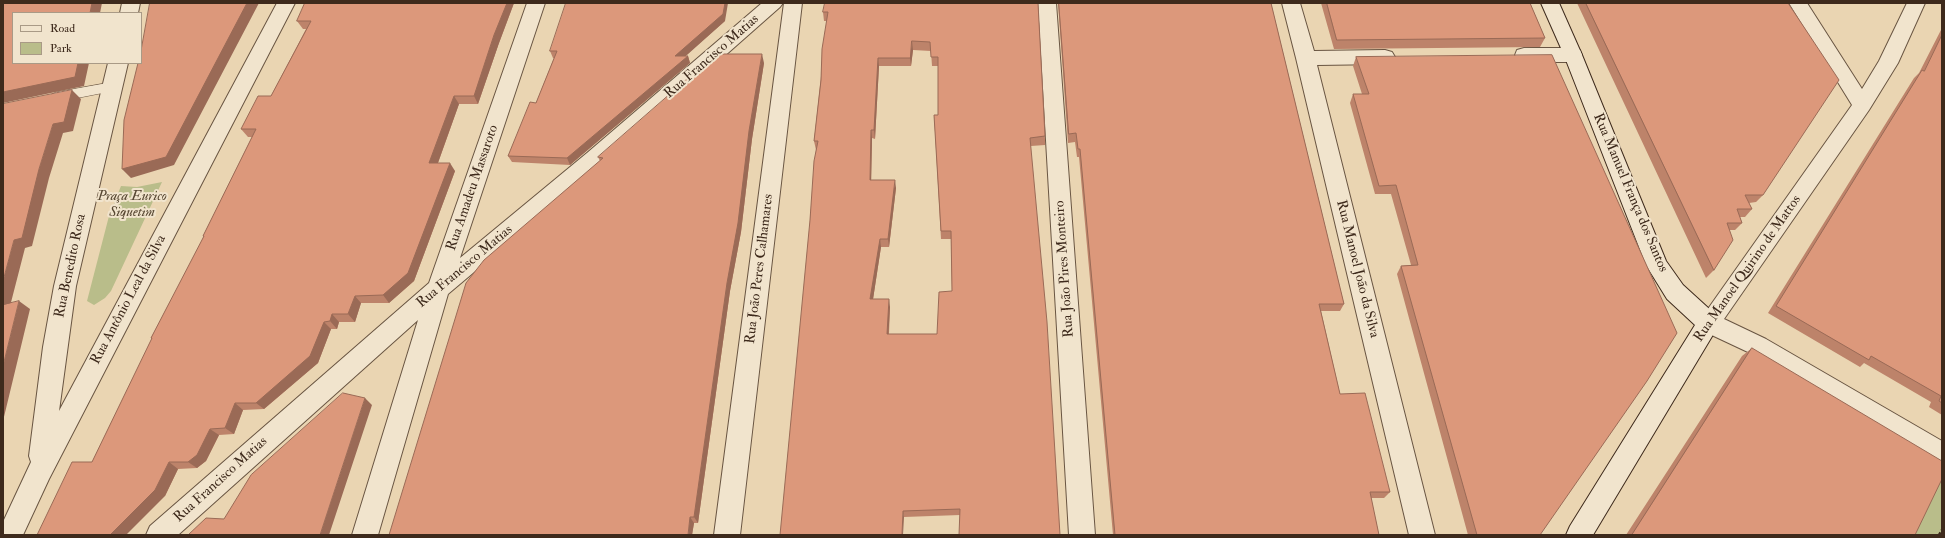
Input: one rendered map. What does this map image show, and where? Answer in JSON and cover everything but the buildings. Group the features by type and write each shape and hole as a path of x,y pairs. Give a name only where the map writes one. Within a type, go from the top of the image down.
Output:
{"street":[{"name":"Rua Antônio Leal da Silva","path":"10,535 40,471 286,3"},
{"name":"Rua Amadeu Massaroto","path":"365,535 439,288 536,3"},
{"name":"Rua Francisco Matias","path":"159,535 439,288 600,154 774,3"},
{"name":"Rua João Peres Calhamares","path":"727,535 793,3"},
{"name":"Rua João Pires Monteiro","path":"1047,3 1082,535"},
{"name":"Rua Manoel João da Silva","path":"1291,3 1306,58 1422,535"},
{"name":"Rua Manuel França dos Santos","path":"1550,3 1573,54 1657,265 1675,292 1710,323 1758,346 1942,454"},
{"path":"1798,3 1862,105"},
{"name":"Rua Manoel Quirino de Mattos","path":"1579,535 1710,323 1862,105 1888,63 1916,3"},
{"path":"1503,56 1573,54"},
{"path":"1306,58 1401,57"},
{"name":"Rua Benedito Rosa","path":"40,471 55,347 65,286 118,64"}],"lane":[{"path":"42,100 113,86"}],"path":[{"path":"1939,535 1942,530"}],"green space":[{"name":"Praça Eurico Siquetim","path":"162,182 111,291 105,298 94,305 87,301 109,216 121,186 137,187"},
{"path":"1942,453 1942,535 1901,535"}]}
